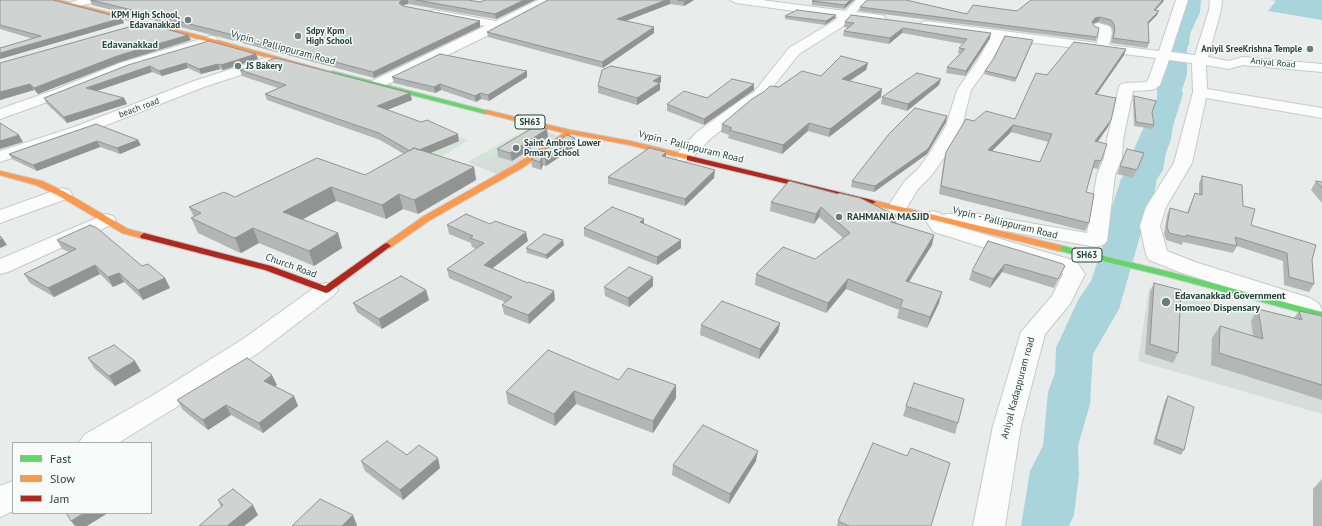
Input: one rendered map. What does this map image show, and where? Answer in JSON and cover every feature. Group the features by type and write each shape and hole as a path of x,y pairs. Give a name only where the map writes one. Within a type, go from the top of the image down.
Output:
{"main road":[{"name":"Vypin - Pallippuram Road","path":"54,0 144,22 375,85 570,132 630,143 684,156 828,193 897,208 1167,274 1322,315"},
{"name":"Church Road","path":"0,172 39,183 62,194 125,231 268,268 326,290 427,218 519,166 570,132"}],"street":[{"path":"75,4 93,0"},
{"path":"375,85 548,0"},
{"path":"736,0 784,3 846,14 892,20"},
{"path":"684,156 703,136 746,102 759,95 794,51 838,24 846,14 862,0"},
{"path":"940,219 978,220 1096,241 1106,175 1113,158 1115,140 1126,87 1150,86 1156,82 1182,0"},
{"path":"1216,0 1216,10 1200,60 1200,92 1183,163 1156,207 1150,226 1157,255 1302,303 1322,315"},
{"path":"424,11 499,24"},
{"path":"121,29 144,22"},
{"name":"Aniyal Road","path":"915,23 1200,60 1228,65 1243,60 1322,68"},
{"path":"1098,27 1105,29 1106,33 1103,40 1103,47"},
{"path":"897,208 911,186 925,172 937,155 954,126 964,90 985,61 1000,34"},
{"path":"0,114 62,92 125,66 211,40"},
{"name":"beach road","path":"0,157 80,130 199,84 278,58"},
{"path":"1200,92 1322,113"},
{"path":"0,217 62,194"},
{"name":"Aniyal Kadappuram road","path":"940,219 940,228 1068,266 1074,274 1062,299 1033,332 1007,426 989,526"},
{"path":"0,267 106,220"},
{"path":"96,442 165,401 252,345 326,290"},
{"path":"0,503 12,495"}],"shaded area":[{"name":"Saint Ambros Lower Prmary School","path":"533,126 557,136 498,175 467,162"},
{"path":"1149,287 1322,326 1322,414 1138,361"}],"green space":[{"path":"423,126 469,140 436,160 389,143"},
{"path":"526,130 535,132 479,163 471,160"}],"water":[{"path":"1178,0 1201,0 1200,12 1190,34 1189,44 1185,51 1180,71 1178,83 1183,94 1173,126 1163,170 1157,179 1152,204 1145,219 1119,309 1093,354 1090,404 1078,446 1079,475 1074,515 1069,526 1021,526 1030,471 1043,446 1048,392 1055,373 1056,348 1078,300 1091,281 1102,249 1110,213 1121,179 1132,165 1134,149 1157,98 1157,82"},
{"path":"1271,0 1322,0 1322,20 1268,11 1276,1"}],"building":[{"path":"0,0 53,0 122,18 0,53 0,48 41,36 0,25"},
{"path":"91,0 402,0 399,3 403,6 480,21 373,72 214,30"},
{"path":"416,0 468,0 480,2 485,0 524,0 495,14"},
{"path":"548,0 666,0 617,19 654,27 602,62 487,32"},
{"path":"850,0 845,5 812,1"},
{"path":"867,0 906,0 967,14 973,5 1017,11 1031,0 1163,0 1154,10 1159,11 1148,22 1149,43 1113,38 1115,29 1114,24 1111,20 1100,17 1095,18 1092,22 1094,26 1099,28 1097,37 860,7"},
{"path":"797,10 836,15 826,21 785,16"},
{"path":"851,15 991,33 966,71 947,67 965,49 959,48 967,39 903,28 890,38 844,31 854,23 845,22"},
{"path":"143,23 188,35 117,56 34,88 30,84 0,92 0,63"},
{"path":"1005,36 1033,40 1016,78 985,71 994,58"},
{"path":"209,41 256,54 221,65 218,64 199,69 186,63 159,71 150,66 86,88 124,98 64,117 44,98 128,65"},
{"path":"1074,42 1126,49 1095,94 1116,98 1111,120 1095,141 1107,144 1101,161 1095,160 1086,192 1094,194 1089,223 941,186 946,152 966,119 974,121 986,111 1015,119 1036,73 1047,75","holes":["1013,125 1052,134 1040,162 988,150"]},
{"path":"440,54 527,71 488,95 480,93 475,96 440,84 434,87 392,77"},
{"path":"841,56 868,63 842,79 882,89 830,129 809,123 783,145 729,130 732,128 722,124 770,86 779,87 802,71 821,76"},
{"path":"276,58 410,93 377,106 421,122 427,120 458,134 419,150 414,148 410,151 379,133 265,94 286,85 240,70"},
{"path":"611,66 661,76 653,81 660,83 637,98 598,86 602,70"},
{"path":"917,73 941,79 908,104 882,97"},
{"path":"732,79 754,84 704,119 667,104 684,91 707,98"},
{"path":"1134,96 1156,101 1152,112 1154,125 1136,122"},
{"path":"915,108 947,116 928,149 875,186 852,181 889,134"},
{"path":"0,123 19,135 0,141"},
{"path":"96,124 138,140 117,148 97,141 33,165 9,154"},
{"path":"536,126 547,129 510,153 497,149"},
{"path":"567,135 575,138 545,158 542,157 540,162 531,159"},
{"path":"414,148 474,167 414,200 399,194 382,205 331,187 283,212 338,233 309,251 253,228 235,238 191,218 201,213 189,207 224,192 235,197 317,158 365,175"},
{"path":"649,148 666,152 662,156 715,170 685,199 608,177"},
{"path":"1127,149 1144,153 1137,170 1120,166"},
{"path":"1202,176 1242,185 1243,206 1255,209 1251,225 1316,245 1312,260 1314,284 1289,277 1287,253 1235,237 1237,246 1186,235 1186,237 1169,233 1167,227 1170,208 1188,213 1195,193 1202,195"},
{"path":"789,181 838,194 860,198 897,216 888,221 934,235 906,281 942,292 930,317 900,307 903,300 848,279 828,303 756,274 783,247 815,259 850,233 821,207 816,214 771,202"},
{"path":"1316,181 1322,182 1322,188"},
{"path":"612,207 644,219 640,222 681,240 657,257 584,228"},
{"path":"466,214 490,224 495,221 526,232 484,265 528,283 529,282 554,291 528,315 502,305 512,297 447,269 484,243 470,238 473,236 447,225"},
{"path":"90,225 97,228 142,266 148,264 165,278 138,290 119,273 108,277 95,265 48,288 24,274 76,249 57,240"},
{"path":"544,234 563,240 546,255 526,248"},
{"path":"988,241 1063,264 1065,266 1058,279 1005,264 993,279 972,271"},
{"path":"629,267 653,277 628,298 604,287"},
{"path":"401,276 426,290 379,319 353,303"},
{"path":"1154,283 1181,290 1178,353 1150,344"},
{"path":"722,301 780,323 760,349 701,325"},
{"path":"1258,309 1302,320 1299,311 1322,316 1322,385 1219,353 1220,326 1263,339"},
{"path":"114,345 135,361 109,376 88,358"},
{"path":"548,350 619,380 628,368 676,385 653,421 574,391 554,414 506,392"},
{"path":"247,358 272,375 264,381 294,396 259,423 226,405 203,420 177,400"},
{"path":"914,383 964,399 958,423 906,406"},
{"path":"1168,396 1194,407 1184,450 1156,439"},
{"path":"703,425 758,451 730,494 673,465"},
{"path":"387,441 407,455 419,445 438,458 400,490 361,461"},
{"path":"873,443 907,456 911,448 950,463 931,526 849,526 838,521"},
{"path":"233,489 253,505 227,526 199,526 223,505 218,500"},
{"path":"320,499 353,515 342,526 292,526"},
{"path":"67,514 82,514 71,521"}],"waterway":[{"path":"1171,103 1180,74 1181,50 1191,0"}],"traffic: fast":[{"path":"332,73 486,112"},
{"path":"1059,248 1167,274 1322,315"}],"traffic: slow":[{"path":"54,0 332,73"},
{"path":"486,112 570,132 630,143 690,158"},
{"path":"387,246 427,218 519,166 570,132"},
{"path":"0,173 39,183 62,194 125,231 144,236"},
{"path":"872,202 1059,248"}],"traffic: jam":[{"path":"690,158 872,202"},
{"path":"144,236 268,268 326,290 387,246"}],"place":[{"name":"KPM High School, Edavanakkad","path":"188,20"},
{"name":"Sdpy Kpm High School","path":"298,36"},
{"name":"Aniyil SreeKrishna Temple","path":"1310,49"},
{"name":"JS Bakery","path":"238,66"},
{"name":"Saint Ambros Lower Prmary School","path":"516,148"},
{"name":"RAHMANIA MASJID","path":"839,217"},
{"name":"Edavanakkad Government Homoeo Dispensary","path":"1166,302"}],"district":[{"name":"Edavanakkad","path":"130,45"}]}
